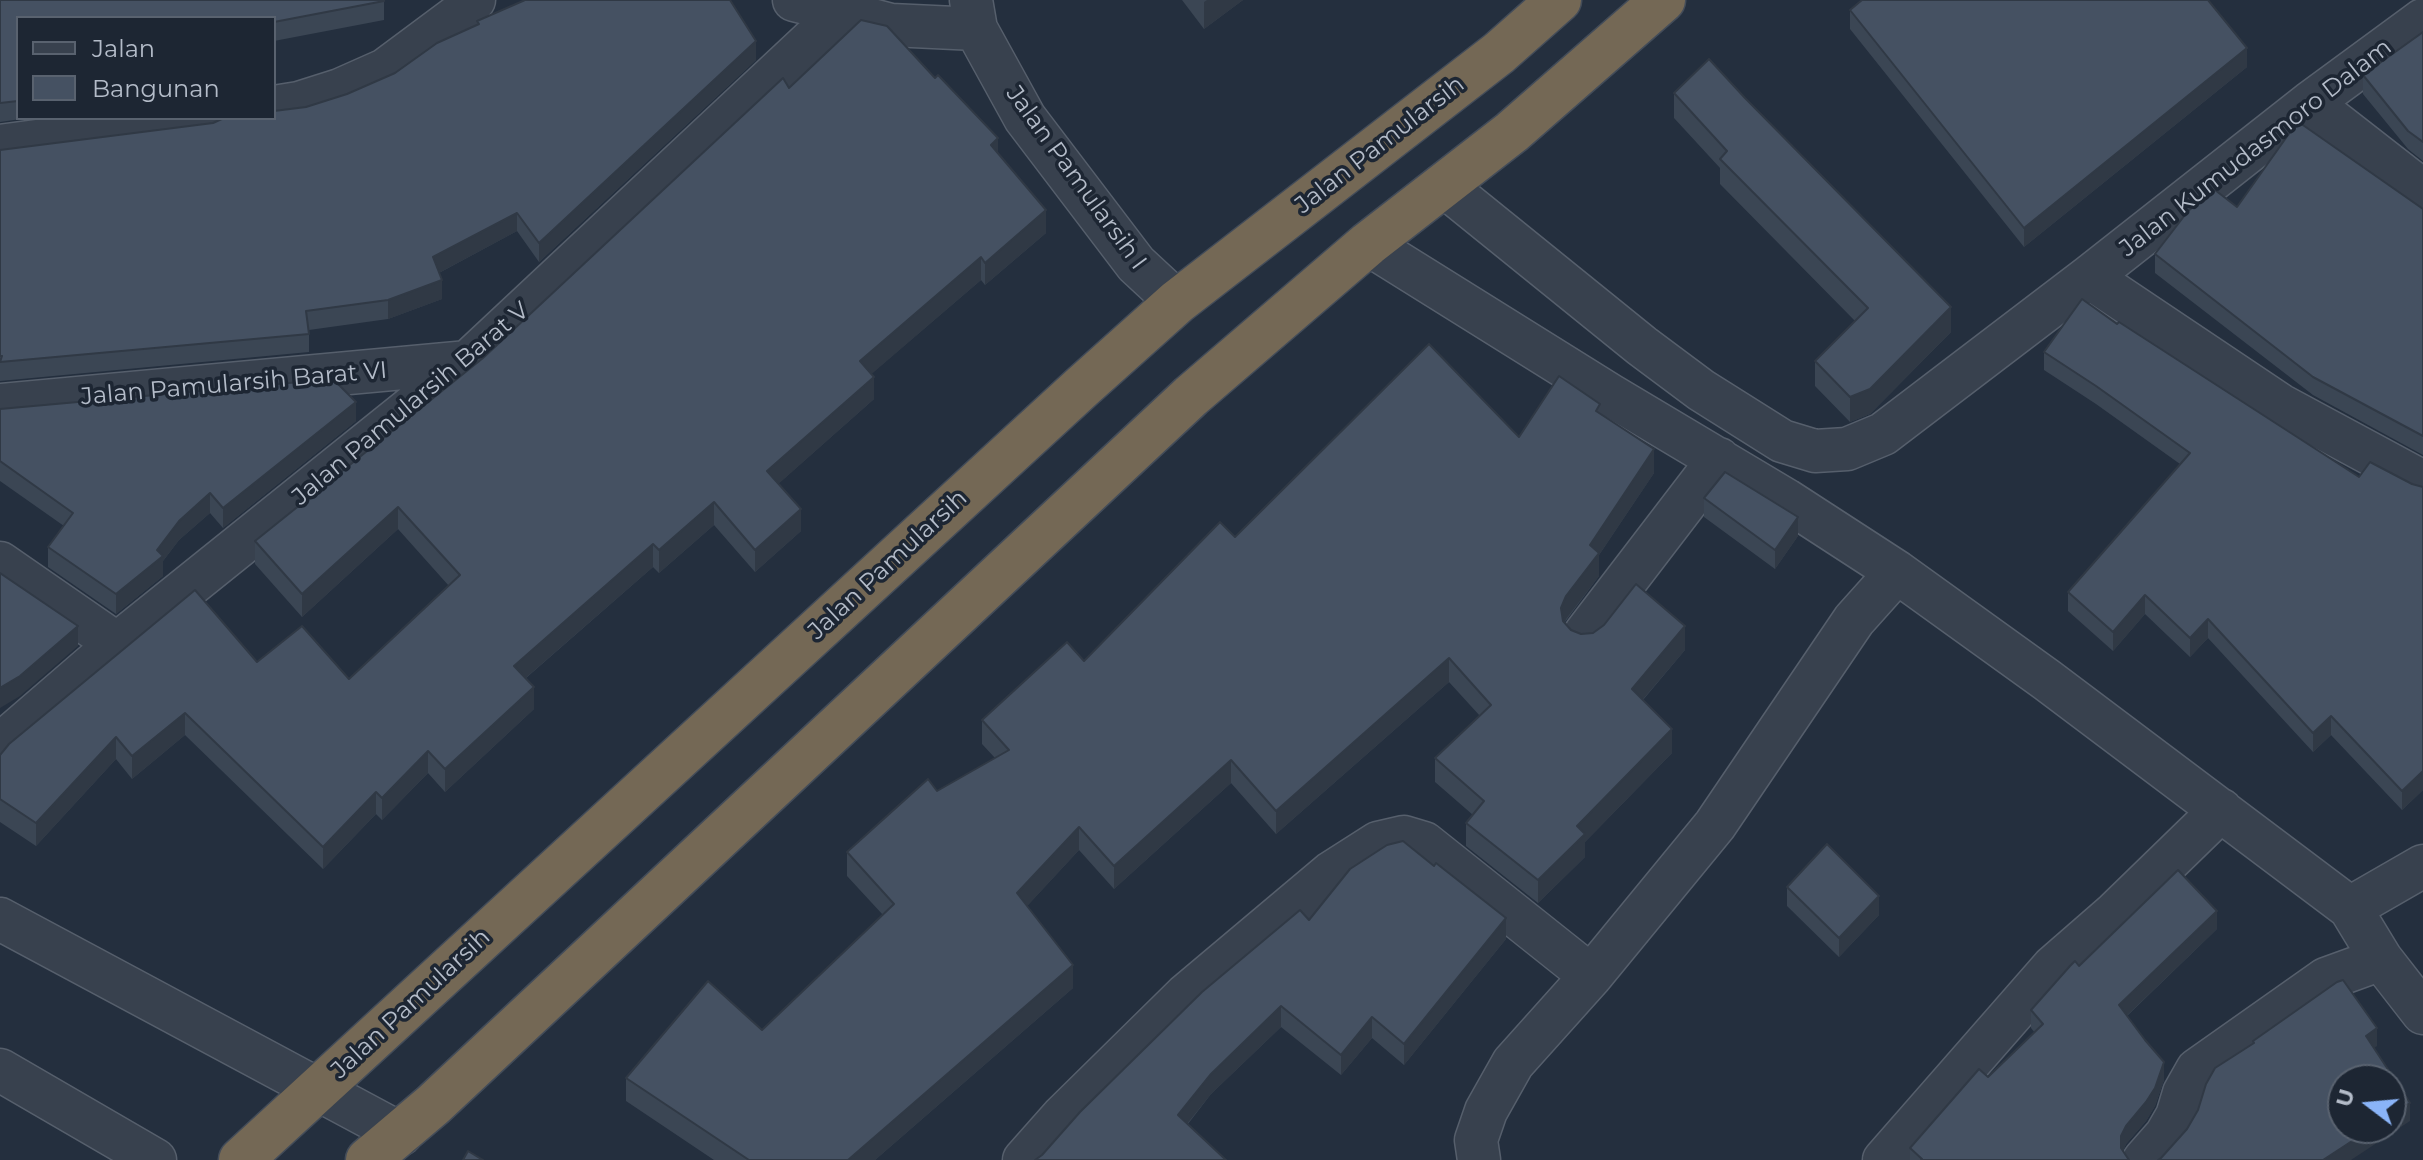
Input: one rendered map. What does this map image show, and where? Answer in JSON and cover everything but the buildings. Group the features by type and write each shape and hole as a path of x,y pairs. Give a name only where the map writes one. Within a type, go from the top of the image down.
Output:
{"highway":[{"name":"Jalan Pamularsih","path":"241,1160 1177,302 1499,53 1559,0"},
{"path":"384,1147 1191,396 1368,244 1512,132 1663,0"}],"street":[{"path":"276,107 340,90 385,70 459,15 474,0"},
{"path":"794,0 891,25 974,15"},
{"name":"Jalan Pamularsih Barat V","path":"0,745 117,644 468,362 841,13"},
{"name":"Jalan Pamularsih I","path":"974,15 1025,118 1136,264 1177,302"},
{"name":"Jalan Kumudasmoro Dalam","path":"1443,185 1701,390 1782,441 1815,451 1847,449 1883,434 2310,103 2423,20"},
{"path":"2310,103 2423,191"},
{"path":"0,146 195,120"},
{"path":"1368,244 1786,500 1897,572 2350,908 2381,959 2423,1013"},
{"path":"2089,277 2280,405 2423,482"},
{"name":"Jalan Pamularsih Barat VI","path":"0,405 468,362"},
{"path":"1585,634 1719,459"},
{"path":"0,563 117,644"},
{"path":"1479,1160 1476,1140 1486,1111 1513,1063 1591,976 1715,825 1854,620 1897,572"},
{"path":"1884,1160 2053,967 2115,913 2221,810"},
{"path":"1024,1160 1063,1116 1186,995 1331,873 1378,843 1404,837 1424,843 1591,976"},
{"path":"2350,908 2423,866"},
{"path":"0,919 319,1088 384,1147"},
{"path":"2144,1160 2166,1135 2197,1070 2326,979 2381,959"},
{"path":"0,1070 155,1160"}]}
